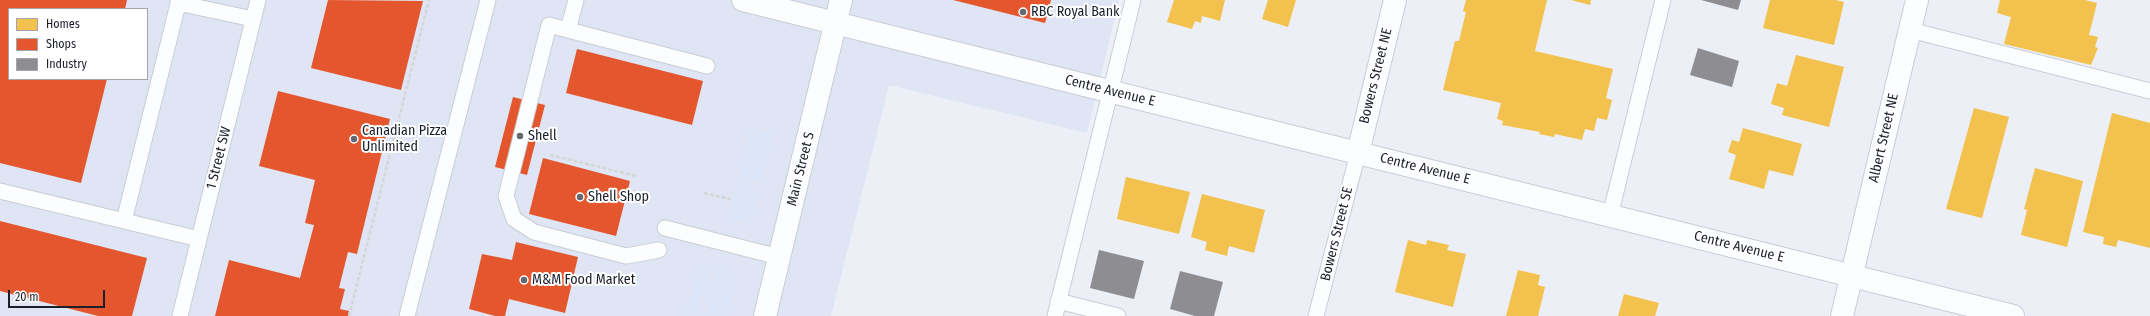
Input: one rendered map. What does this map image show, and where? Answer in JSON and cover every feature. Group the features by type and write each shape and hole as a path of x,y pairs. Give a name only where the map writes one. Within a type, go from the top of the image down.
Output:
{"street":[{"name":"Centre Avenue E","path":"744,0 2013,316"},
{"name":"Main Street S","path":"765,316 841,0"},
{"name":"Bowers Street NE","path":"1358,153 1395,0"},
{"name":"Albert Street NE","path":"1842,316 1917,0"}],"lane":[{"name":"1 Street SW","path":"180,316 258,0"},
{"path":"407,316 488,0"},
{"path":"568,30 576,0"},
{"path":"1055,316 1133,0"},
{"path":"1610,216 1663,0"},
{"path":"124,221 179,1 253,19"},
{"path":"659,250 626,256 534,232 514,219 506,196 549,25 707,66"},
{"path":"1910,30 2150,91"},
{"name":"Bowers Street SE","path":"1316,316 1358,153"},
{"path":"0,191 198,239"},
{"path":"665,228 780,257"},
{"path":"1058,301 1118,316"}],"path":[{"path":"349,316 429,0"},
{"path":"550,155 636,176"},
{"path":"704,193 730,199"}],"shaded area":[{"path":"0,0 1119,0 1087,133 889,85 831,316 0,316"},
{"path":"751,129 772,135 761,182 748,179 744,193 758,197 753,215 727,225"},
{"path":"702,265 709,266 697,316 685,316 695,276 699,277"},
{"path":"718,267 735,285 728,316 705,316"}],"building: Homes":[{"path":"1174,0 1225,0 1220,21 1202,16 1201,23 1195,21 1192,29 1167,22"},
{"path":"1268,0 1296,0 1288,27 1262,19"},
{"path":"1466,0 1547,0 1535,51 1613,69 1606,98 1612,100 1607,120 1597,118 1594,131 1585,129 1582,140 1555,134 1554,137 1539,134 1540,132 1502,125 1503,121 1497,119 1501,103 1443,90 1455,41 1459,41 1466,12 1463,11"},
{"path":"1571,0 1591,0 1590,5"},
{"path":"1770,0 1836,0 1844,2 1834,45 1763,28"},
{"path":"2000,0 2085,0 2097,3 2089,35 2098,37 2095,47 2098,48 2091,65 2004,44 2011,17 1997,13"},
{"path":"1796,55 1844,67 1829,127 1782,115 1784,108 1771,104 1777,83 1787,86"},
{"path":"1974,108 2009,117 1982,218 1946,209"},
{"path":"2112,113 2150,123 2150,248 2118,240 2116,247 2103,244 2104,237 2083,232"},
{"path":"1743,128 1802,144 1793,176 1769,170 1764,189 1729,179 1736,155 1728,152 1732,140 1739,142"},
{"path":"2035,168 2083,181 2067,247 2021,235 2027,210 2024,209"},
{"path":"1126,177 1190,192 1179,234 1117,219"},
{"path":"1202,194 1265,210 1254,253 1229,246 1227,256 1205,250 1207,242 1191,237"},
{"path":"1408,240 1426,245 1427,240 1449,245 1447,250 1466,254 1453,307 1395,292"},
{"path":"1518,270 1540,275 1538,285 1545,287 1538,316 1506,316"},
{"path":"1624,294 1659,303 1655,316 1618,316"}],"building: Shops":[{"path":"0,0 127,0 125,8 8,8 8,80 107,80 81,183 0,163"},
{"path":"328,0 423,1 401,90 311,68"},
{"name":"RBC Royal Bank","path":"953,0 1051,0 1045,23"},
{"path":"577,49 703,81 692,125 566,93"},
{"path":"278,91 390,119 357,254 348,252 339,288 345,289 340,309 349,311 348,316 215,316 229,260 300,278 314,225 305,223 315,180 259,166"},
{"name":"Shell","path":"513,97 545,105 527,175 495,167"},
{"name":"Shell Shop","path":"543,158 630,181 616,236 529,214"},
{"path":"0,221 147,258 132,316 98,316 0,291"},
{"name":"M&M Food Market","path":"516,242 578,257 565,313 509,299 505,316 495,316 469,309 482,254 512,260"}],"building: Industry":[{"path":"1701,0 1741,0 1738,10"},
{"path":"1698,48 1739,61 1732,87 1690,75"},
{"path":"1099,250 1144,261 1134,299 1090,288"},
{"path":"1180,271 1223,282 1214,316 1195,316 1170,309"}],"place":[{"name":"RBC Royal Bank","path":"1023,12"},
{"name":"Shell","path":"520,136"},
{"name":"Canadian Pizza Unlimited","path":"354,139"},
{"name":"Shell Shop","path":"580,197"},
{"name":"M&M Food Market","path":"524,280"}]}
